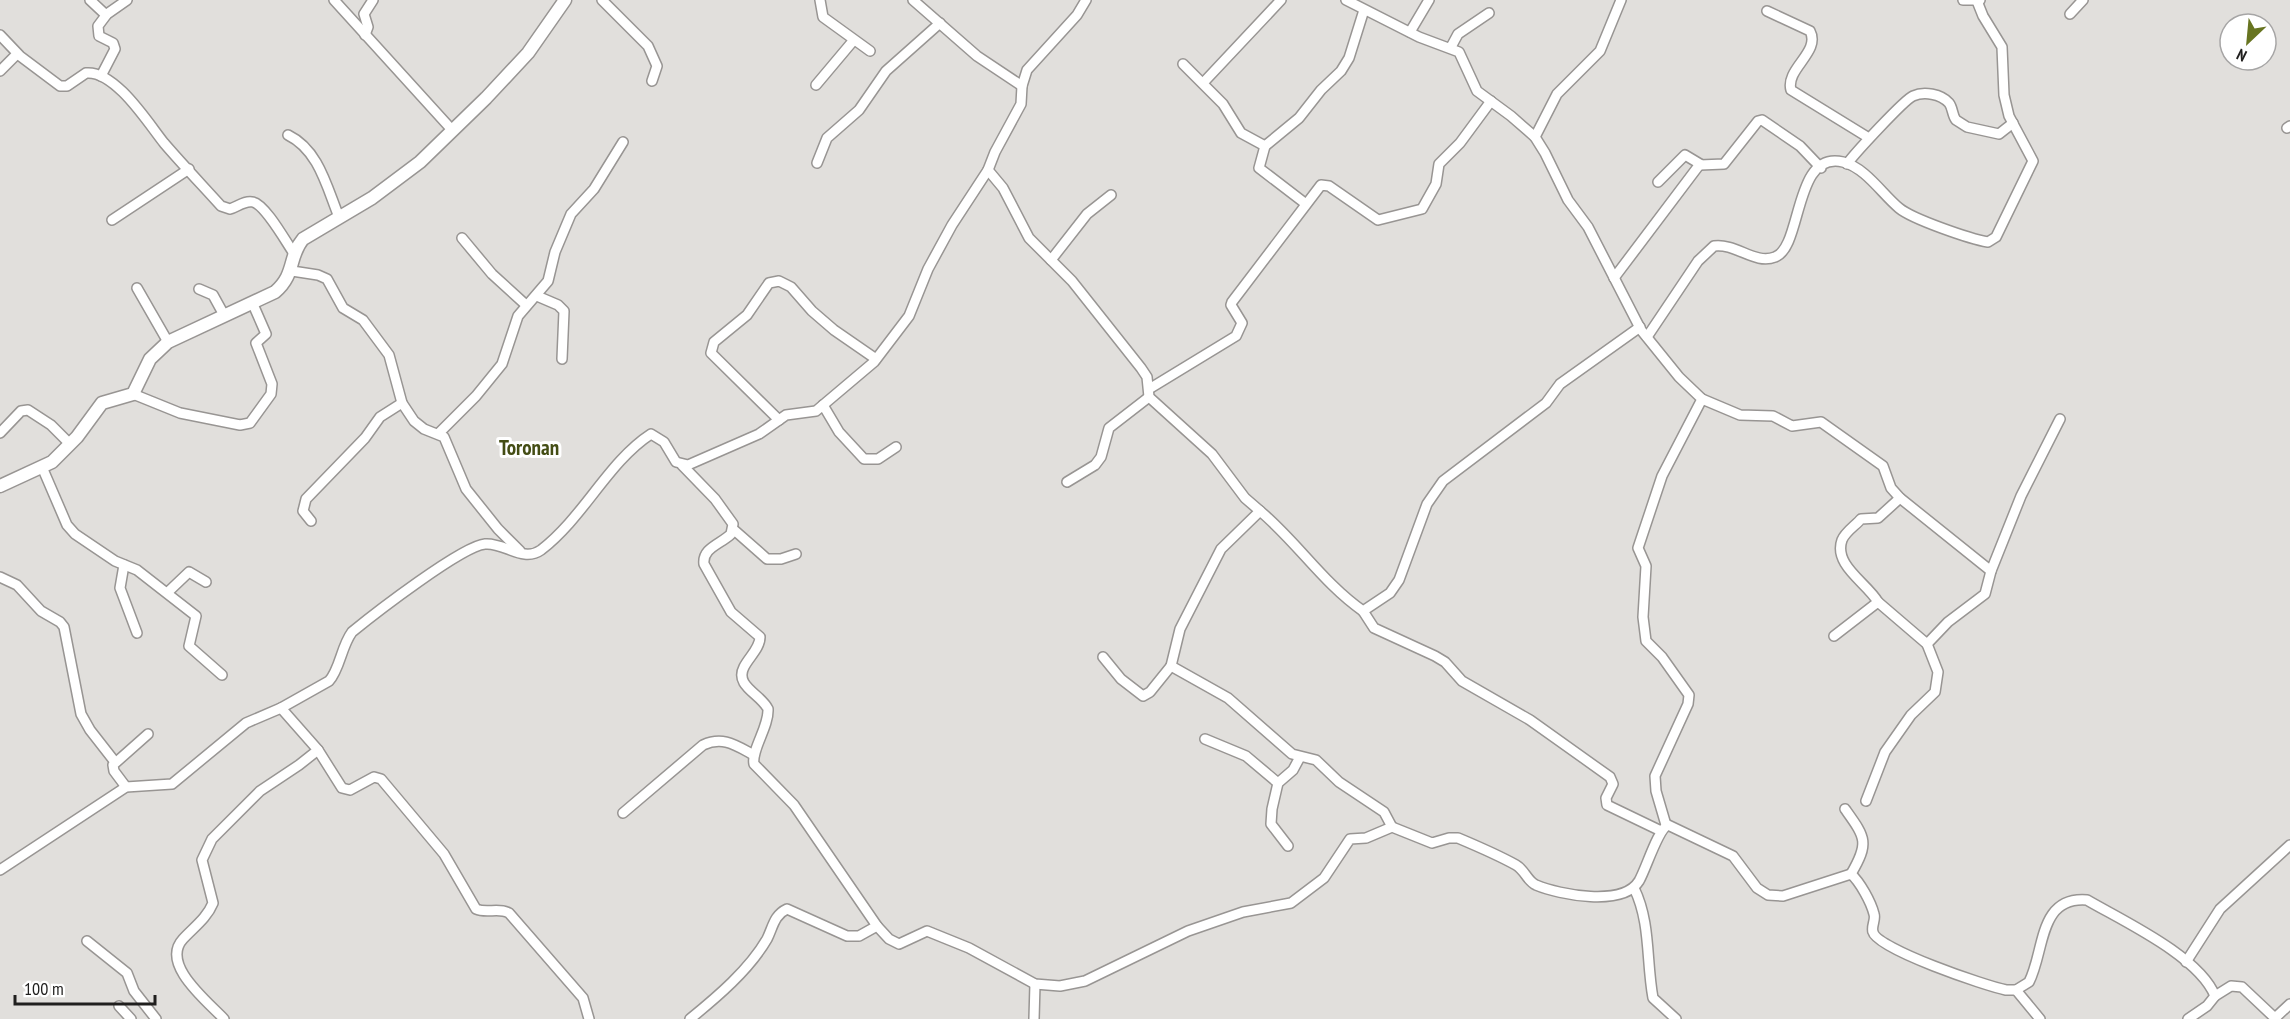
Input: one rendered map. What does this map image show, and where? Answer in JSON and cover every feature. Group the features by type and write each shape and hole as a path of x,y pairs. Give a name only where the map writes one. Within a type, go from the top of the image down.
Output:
{"street":[{"path":"90,0 106,15"},
{"path":"101,76 115,50 112,43 97,33 106,15 127,0"},
{"path":"334,0 453,131"},
{"path":"365,35 368,27 364,14 373,0"},
{"path":"133,394 150,359 168,342 275,292 284,285 292,271 295,255 303,239 396,182 453,131 528,53 565,0"},
{"path":"602,0 648,46 657,66 652,81"},
{"path":"820,0 823,17 853,41 870,51"},
{"path":"913,0 977,56 1022,86"},
{"path":"682,465 688,465 759,434 786,415 816,411 876,359 909,316 928,269 952,225 988,170 1021,104 1022,86 1033,62 1077,15 1086,0"},
{"path":"1203,82 1281,0"},
{"path":"1346,0 1410,32 1459,52 1466,63 1472,84 1477,92 1535,137 1568,200 1588,227 1640,327 1679,377 1702,399 1740,415 1773,416 1792,426 1821,422 1883,466 1891,488 1900,498 1991,571"},
{"path":"1410,32 1429,0"},
{"path":"1535,137 1557,94 1600,51 1621,0"},
{"path":"1647,337 1698,261 1714,246 1730,245 1758,257 1775,257 1781,254 1792,237 1802,192 1821,168 1836,161 1847,164 1874,183 1900,210 1921,220 1988,242 1996,237 2033,161 2013,123 2004,95 2002,47 1983,16 1978,0 1963,0"},
{"path":"2070,14 2083,0"},
{"path":"1306,204 1259,168 1265,146 1299,118 1321,90 1341,71 1349,58 1364,10"},
{"path":"1767,11 1810,31 1813,35 1812,43 1792,78 1791,90 1869,138"},
{"path":"1450,47 1466,28 1489,13"},
{"path":"817,163 827,138 859,110 886,71 940,23"},
{"path":"0,35 17,54 60,86 66,86 86,73 101,76 134,104 164,142 221,206 234,209 249,201 260,207 295,255"},
{"path":"816,85 853,41"},
{"path":"0,72 17,54"},
{"path":"1183,64 1203,82 1231,114 1241,133 1265,146"},
{"path":"1847,164 1869,138 1912,96 1924,93 1946,101 1956,120 1967,127 1999,134 2013,123"},
{"path":"1067,482 1095,465 1105,448 1109,428 1149,393 1236,336 1242,323 1231,305 1232,302 1321,185 1326,185 1378,220 1422,209 1436,184 1439,164 1460,143 1491,101"},
{"path":"1658,182 1684,155 1700,165 1724,164 1758,121 1762,120 1800,146 1821,168"},
{"path":"288,135 305,146 314,156 339,217"},
{"path":"439,433 476,396 502,364 518,316 548,281 555,252 571,214 601,179 623,142"},
{"path":"1614,278 1700,165"},
{"path":"112,220 189,169"},
{"path":"988,170 1003,188 1029,238 1072,280 1141,368 1149,393 1212,454 1245,498 1260,510 1327,583 1363,611 1374,628 1444,662 1461,681 1530,720 1610,777 1613,784 1606,798 1607,805 1733,856 1757,888 1768,895 1783,896 1851,874 1863,853 1864,836 1845,809"},
{"path":"1051,260 1087,214 1110,195"},
{"path":"462,238 492,274 526,305"},
{"path":"292,271 318,275 327,279 343,308 363,320 372,330 389,355 402,403 414,421 424,429 439,433 444,437 466,489 498,529 522,554"},
{"path":"779,420 711,352 718,337 747,315 769,283 779,281 791,286 812,311 834,330 876,359"},
{"path":"137,288 168,342"},
{"path":"199,289 213,295 224,315"},
{"path":"537,296 558,305 564,311 562,359"},
{"path":"0,486 52,462 70,444 102,403 133,394 180,413 240,425 250,423 272,394 272,384 256,343 266,334 252,302"},
{"path":"1363,611 1390,594 1399,580 1427,504 1443,481 1546,403 1560,384 1640,327"},
{"path":"1171,666 1228,698 1292,754 1312,758 1339,782 1384,812 1392,827 1432,843 1449,837 1458,838 1516,866 1534,884 1580,897 1620,895 1634,888 1664,828 1655,776 1688,704 1689,695 1662,657 1646,641 1643,617 1646,566 1638,548 1662,476 1702,399"},
{"path":"310,521 303,511 306,499 365,438 380,417 402,403"},
{"path":"823,405 839,432 864,459 878,459 896,447"},
{"path":"0,433 21,411 28,410 51,425 70,444"},
{"path":"1927,644 1948,622 1985,594 1991,571 2021,496 2060,419"},
{"path":"1,865 126,787 172,784 246,723 281,708 329,681 333,676 344,642 352,632 462,551 485,544 533,555 549,543 597,492 621,458 651,434 660,438 669,454 732,518 731,534 706,552 703,557 704,564 731,612 760,636 760,642 744,666 740,677 768,710 767,723 754,755 754,764 794,804 877,926 889,939 899,944 927,931 969,948 1035,984 1060,986 1085,981 1188,932 1243,912 1291,903 1324,878 1350,839 1366,838 1392,827"},
{"path":"42,467 67,525 75,534 124,565 137,570 196,616 189,646 222,675"},
{"path":"1866,801 1885,752 1911,715 1935,692 1938,672 1927,644 1878,602 1846,567 1841,546 1843,538 1861,519 1878,518 1900,498"},
{"path":"1103,657 1121,679 1143,696 1150,692 1171,666 1180,629 1221,549 1260,510"},
{"path":"733,529 767,559 781,559 796,554"},
{"path":"124,565 120,588 137,633"},
{"path":"168,592 189,572 206,582"},
{"path":"0,578 17,585 41,611 60,622 64,627 81,714 114,762 114,771 126,787"},
{"path":"1834,636 1878,602"},
{"path":"281,708 318,750 342,788 346,790 374,777 381,779 444,855 476,909 482,911 498,909 509,913 583,998 589,1019"},
{"path":"114,762 148,734"},
{"path":"1205,739 1246,756 1278,783"},
{"path":"623,813 703,745 721,740 754,755"},
{"path":"224,1019 179,969 176,957 180,942 210,912 213,903 202,866 206,848 260,791 318,750"},
{"path":"1288,846 1271,824 1273,797 1278,783 1293,770 1300,757"},
{"path":"2187,962 2220,909 2290,845"},
{"path":"1851,874 1856,878 1874,913 1872,930 1878,939 1909,957 1942,967 1981,984 2016,990 2040,1019"},
{"path":"1634,888 1642,904 1647,927 1653,998 1676,1019"},
{"path":"2016,990 2029,982 2033,974 2045,929 2051,916 2057,908 2076,899 2087,900 2146,933 2187,962 2214,996"},
{"path":"690,1019 719,995 744,968 767,939 776,917 787,909 847,936 859,936 877,926"},
{"path":"87,941 128,973 134,991 156,1019"},
{"path":"1034,1019 1035,984"},
{"path":"2188,1019 2207,1006 2214,996 2231,986 2242,987 2276,1018 2290,1004"},
{"path":"119,1006 131,1019"}],"district":[{"name":"Toronan","path":"529,447"}]}
